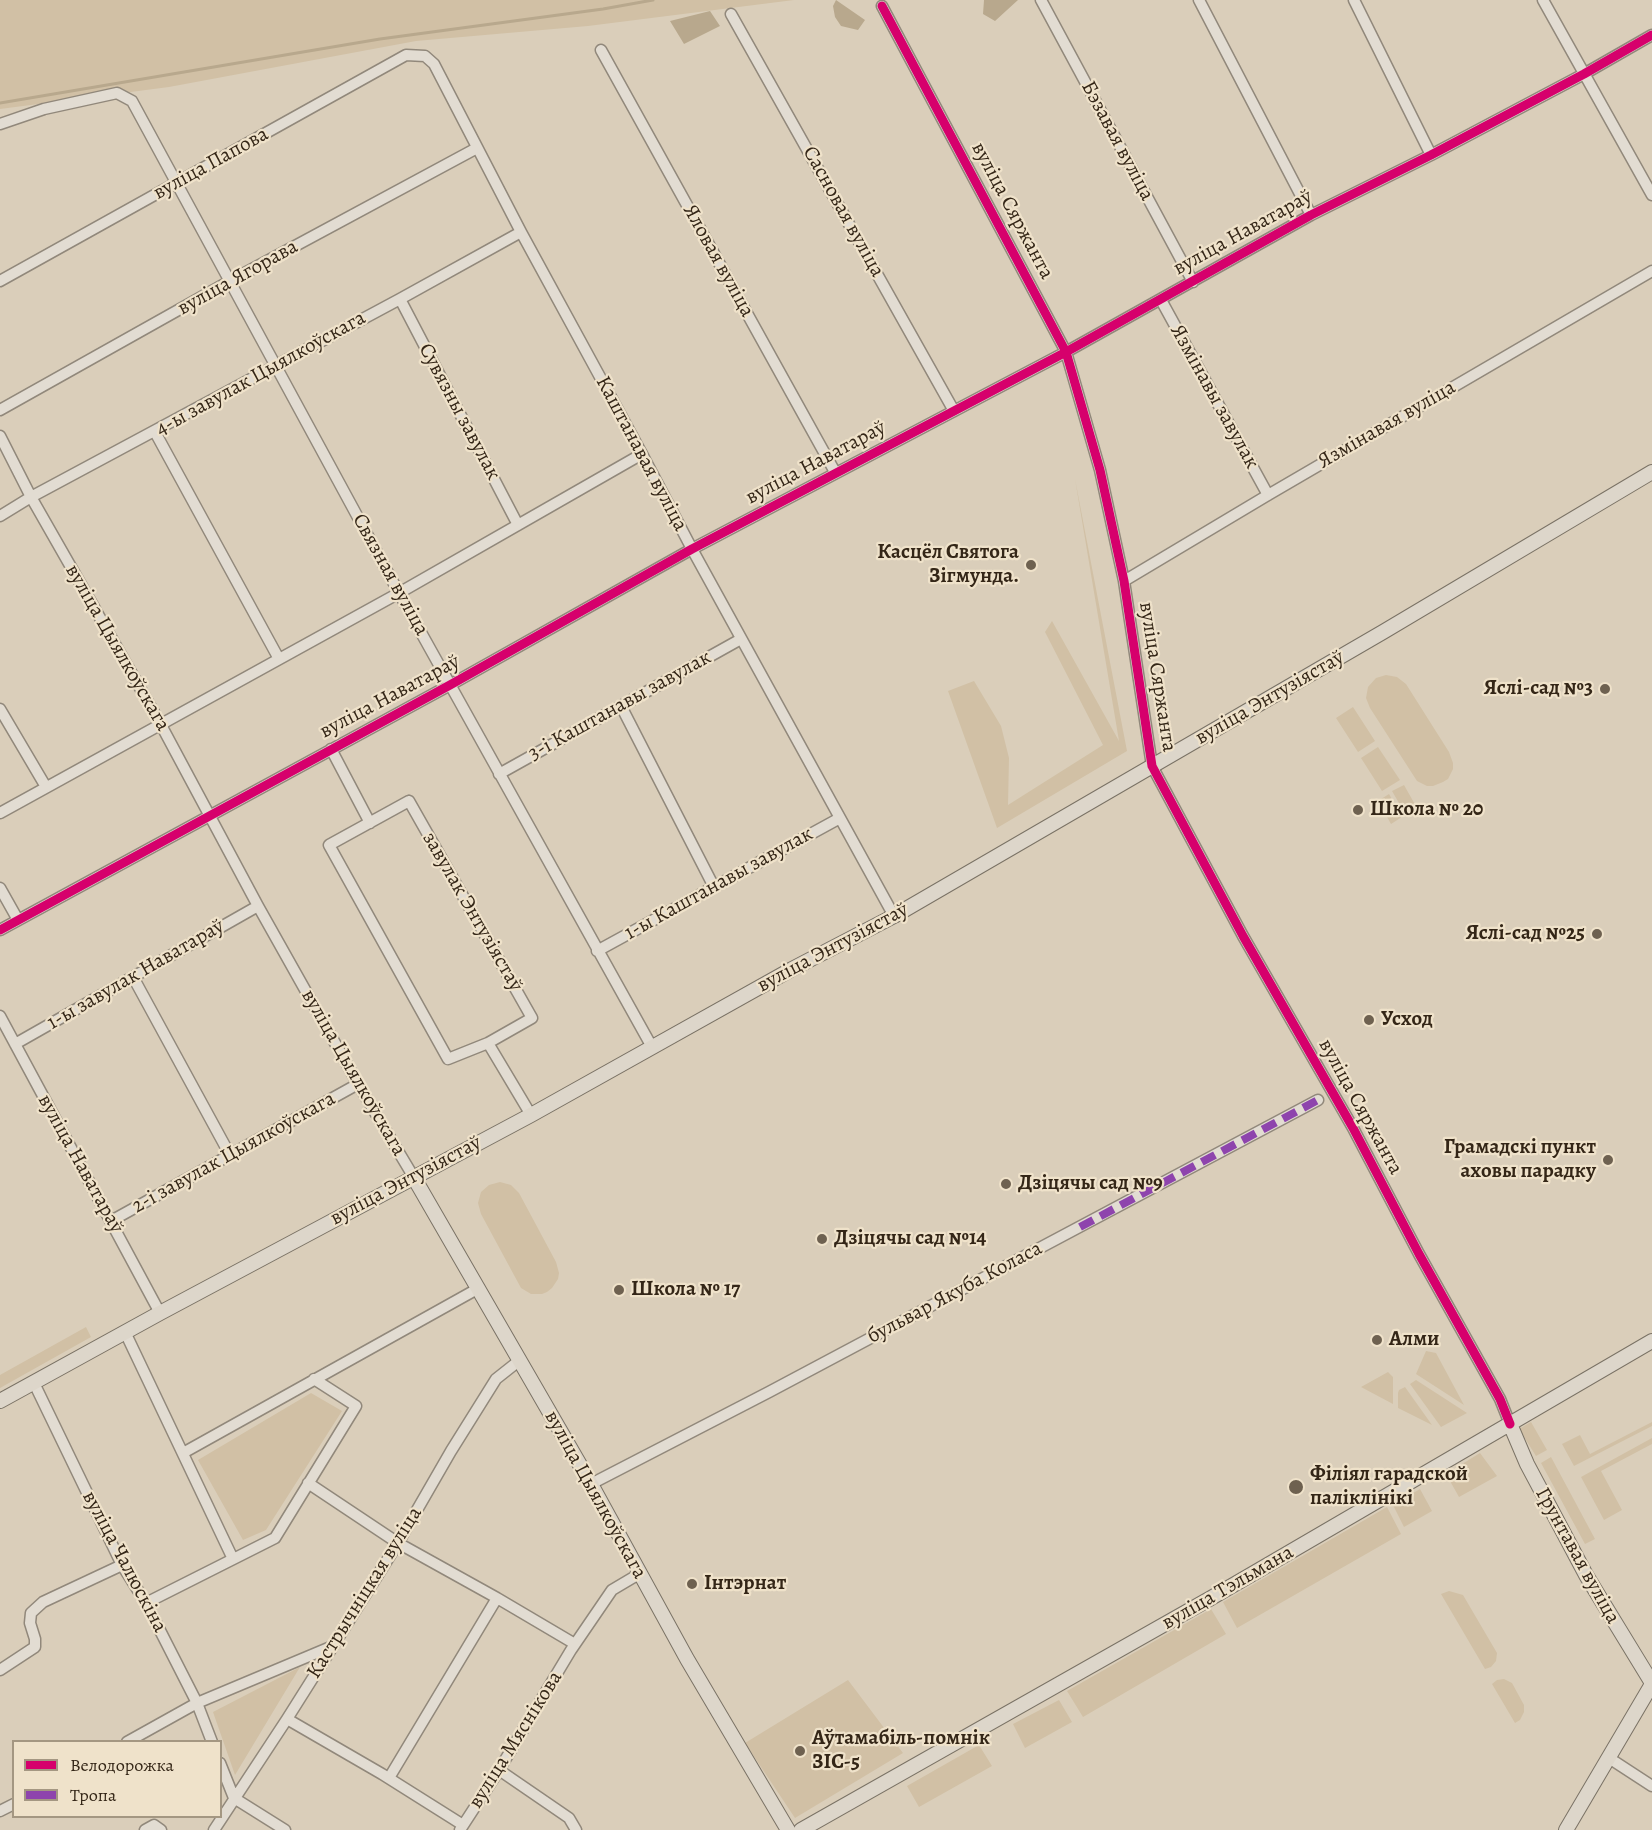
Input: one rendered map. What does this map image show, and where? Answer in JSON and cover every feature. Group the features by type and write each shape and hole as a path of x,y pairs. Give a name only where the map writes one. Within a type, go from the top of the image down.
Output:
{"main road":[{"name":"вуліца Энтузіястаў","path":"0,1401 413,1176 531,1115 894,916 1400,622 1652,472"},
{"name":"вуліца Цыялкоўскага","path":"413,1176 591,1484 639,1574 788,1830"},
{"name":"вуліца Тэльмана","path":"801,1830 1211,1598 1652,1341"},
{"name":"Грунтавая вуліца","path":"1510,1424 1527,1464 1586,1575 1652,1684 1566,1830"}],"street":[{"name":"Бэзавая вуліца","path":"1041,0 1193,282"},
{"path":"1199,0 1311,214"},
{"path":"1354,0 1431,155"},
{"path":"1543,0 1652,195"},
{"name":"вуліца Сяржанта","path":"882,6 1066,352 1100,470 1124,581 1152,766 1243,936 1353,1128 1419,1254 1500,1399 1510,1424"},
{"name":"Сасновая вуліца","path":"731,14 954,411"},
{"name":"вуліца Наватараў","path":"0,930 450,685 692,549 1066,352 1311,214 1431,155 1584,74 1652,35"},
{"name":"Яловая вуліца","path":"601,50 836,472"},
{"name":"вуліца Папова","path":"0,281 406,55 424,56"},
{"name":"Каштанавая вуліца","path":"424,56 434,64 521,232 692,549 894,916"},
{"name":"Связная вуліца","path":"0,124 45,109 117,93 132,101 450,685 652,1047"},
{"name":"вуліца Ягорава","path":"0,410 231,281 477,148"},
{"name":"4-ы завулак Цыялкоўскага","path":"0,516 31,497 155,432 521,232"},
{"name":"Язмінавая вуліца","path":"1124,581 1652,271"},
{"name":"Сувязны завулак","path":"399,299 518,525"},
{"name":"Язмінавы завулак","path":"1161,300 1268,495"},
{"path":"155,432 279,659"},
{"name":"вуліца Цыялкоўскага","path":"0,436 31,497 160,723 258,906 358,1084 413,1176"},
{"path":"0,813 399,592 642,454"},
{"name":"3-і Каштанавы завулак","path":"499,774 741,639"},
{"path":"621,706 714,887"},
{"path":"0,709 46,787"},
{"path":"331,749 370,823"},
{"name":"завулак Энтузіястаў","path":"409,801 532,1018 488,1043 448,1059 329,845 409,801"},
{"name":"1-ы Каштанавы завулак","path":"597,951 840,818"},
{"path":"0,888 18,920"},
{"name":"1-ы завулак Наватараў","path":"15,1044 258,906"},
{"path":"133,977 230,1155"},
{"name":"вуліца Наватараў","path":"0,1016 160,1313"},
{"path":"488,1043 531,1115"},
{"name":"2-і завулак Цыялкоўскага","path":"111,1221 358,1084"},
{"name":"бульвар Якуба Коласа","path":"591,1484 770,1392 1318,1100"},
{"path":"183,1453 479,1288"},
{"path":"126,1332 233,1559"},
{"name":"Кастрычніцкая вуліца","path":"222,1817 398,1543 451,1451 496,1380 520,1360"},
{"path":"146,1603 275,1538 356,1406 314,1379"},
{"name":"вуліца Чалюскіна","path":"34,1383 122,1565 146,1603 197,1703 211,1740"},
{"path":"308,1483 398,1543 497,1598 573,1647"},
{"path":"0,1670 35,1647 30,1623 31,1613 43,1602 122,1565"},
{"name":"вуліца Мяснікова","path":"462,1828 500,1770 573,1647 612,1590 639,1574"},
{"path":"389,1778 497,1598"},
{"path":"132,1740 197,1703 333,1646"},
{"path":"287,1719 389,1778 462,1828"},
{"path":"1609,1758 1652,1786"},
{"path":"222,1768 234,1798 285,1830"},
{"path":"500,1770 569,1818 576,1830"},
{"path":"146,1830 154,1825 161,1830"}],"shaded area":[{"path":"0,0 794,0 588,26 416,41 169,87 0,109"},
{"path":"836,0 865,20 858,30 841,26 835,17 833,6"},
{"path":"984,0 1018,0 995,21 983,14"},
{"path":"710,11 720,26 684,44 670,21"},
{"path":"1075,479 1127,751 997,828 948,691 974,681 1001,726 1009,758 1008,805 1103,745 1045,632 1052,621 1119,741"},
{"path":"1386,675 1397,677 1406,684 1449,752 1453,769 1448,779 1443,782 1427,786 1417,781 1370,708 1366,698 1368,687 1376,678"},
{"path":"1353,707 1375,741 1358,752 1336,718"},
{"path":"1378,747 1400,780 1382,791 1361,758"},
{"path":"1404,785 1417,808 1406,815 1392,791"},
{"path":"1389,794 1402,817 1391,824 1378,801"},
{"path":"500,1182 511,1185 519,1193 556,1262 558,1279 547,1292 531,1294 521,1288 481,1214 478,1203 481,1192 489,1185"},
{"path":"86,1327 91,1337 0,1388 0,1375"},
{"path":"1426,1351 1436,1353 1464,1405 1416,1374"},
{"path":"1388,1372 1393,1377 1393,1404 1361,1387"},
{"path":"1416,1380 1467,1413 1441,1427 1410,1384"},
{"path":"1405,1387 1432,1425 1398,1408 1399,1390"},
{"path":"311,1393 342,1411 266,1530 243,1540 198,1460"},
{"path":"1531,1422 1547,1450 1536,1456 1519,1429"},
{"path":"1652,1422 1652,1426 1574,1466 1562,1444 1580,1435 1590,1454"},
{"path":"1652,1438 1652,1444 1601,1471 1622,1510 1604,1520 1581,1477"},
{"path":"1480,1453 1497,1476 1459,1497 1446,1474"},
{"path":"1551,1457 1595,1539 1585,1544 1541,1463"},
{"path":"1420,1489 1432,1511 1404,1527 1393,1505"},
{"path":"1387,1507 1401,1534 1237,1628 1223,1602"},
{"path":"1449,1591 1463,1595 1497,1653 1496,1661 1491,1667 1485,1669 1441,1594"},
{"path":"1211,1609 1226,1634 1083,1717 1067,1691"},
{"path":"300,1667 235,1775 213,1712"},
{"path":"1504,1679 1512,1683 1524,1705 1524,1712 1520,1720 1515,1723 1492,1684"},
{"path":"848,1680 903,1753 795,1818 745,1743"},
{"path":"1059,1700 1072,1722 1025,1748 1013,1724"},
{"path":"979,1745 992,1766 919,1807 907,1786"}],"waterway":[{"path":"0,103 380,39 603,9 653,0"}],"marked path":[{"path":"1080,1227 1318,1100"}],"cycle path":[{"path":"882,6 1066,352 1100,470 1124,581 1152,766 1243,936 1353,1128 1419,1254 1500,1399 1510,1424"},
{"path":"0,930 450,685 692,549 1066,352 1311,215 1431,155 1584,74 1652,35"}],"place":[{"name":"Касцёл Святога Зігмунда.","path":"1031,565"},
{"name":"Яслі-сад №3","path":"1605,689"},
{"name":"Школа № 20","path":"1358,810"},
{"name":"Яслі-сад №25","path":"1597,934"},
{"name":"Усход","path":"1369,1020"},
{"name":"Грамадскі пункт аховы парадку","path":"1608,1160"},
{"name":"Дзіцячы сад №9","path":"1006,1184"},
{"name":"Дзіцячы сад №14","path":"822,1239"},
{"name":"Школа № 17","path":"619,1290"},
{"name":"Алми","path":"1377,1340"},
{"name":"Філіял гарадской паліклінікі","path":"1296,1487"},
{"name":"Інтэрнат","path":"692,1584"},
{"name":"Аўтамабіль-помнік ЗІС-5","path":"800,1751"}]}
